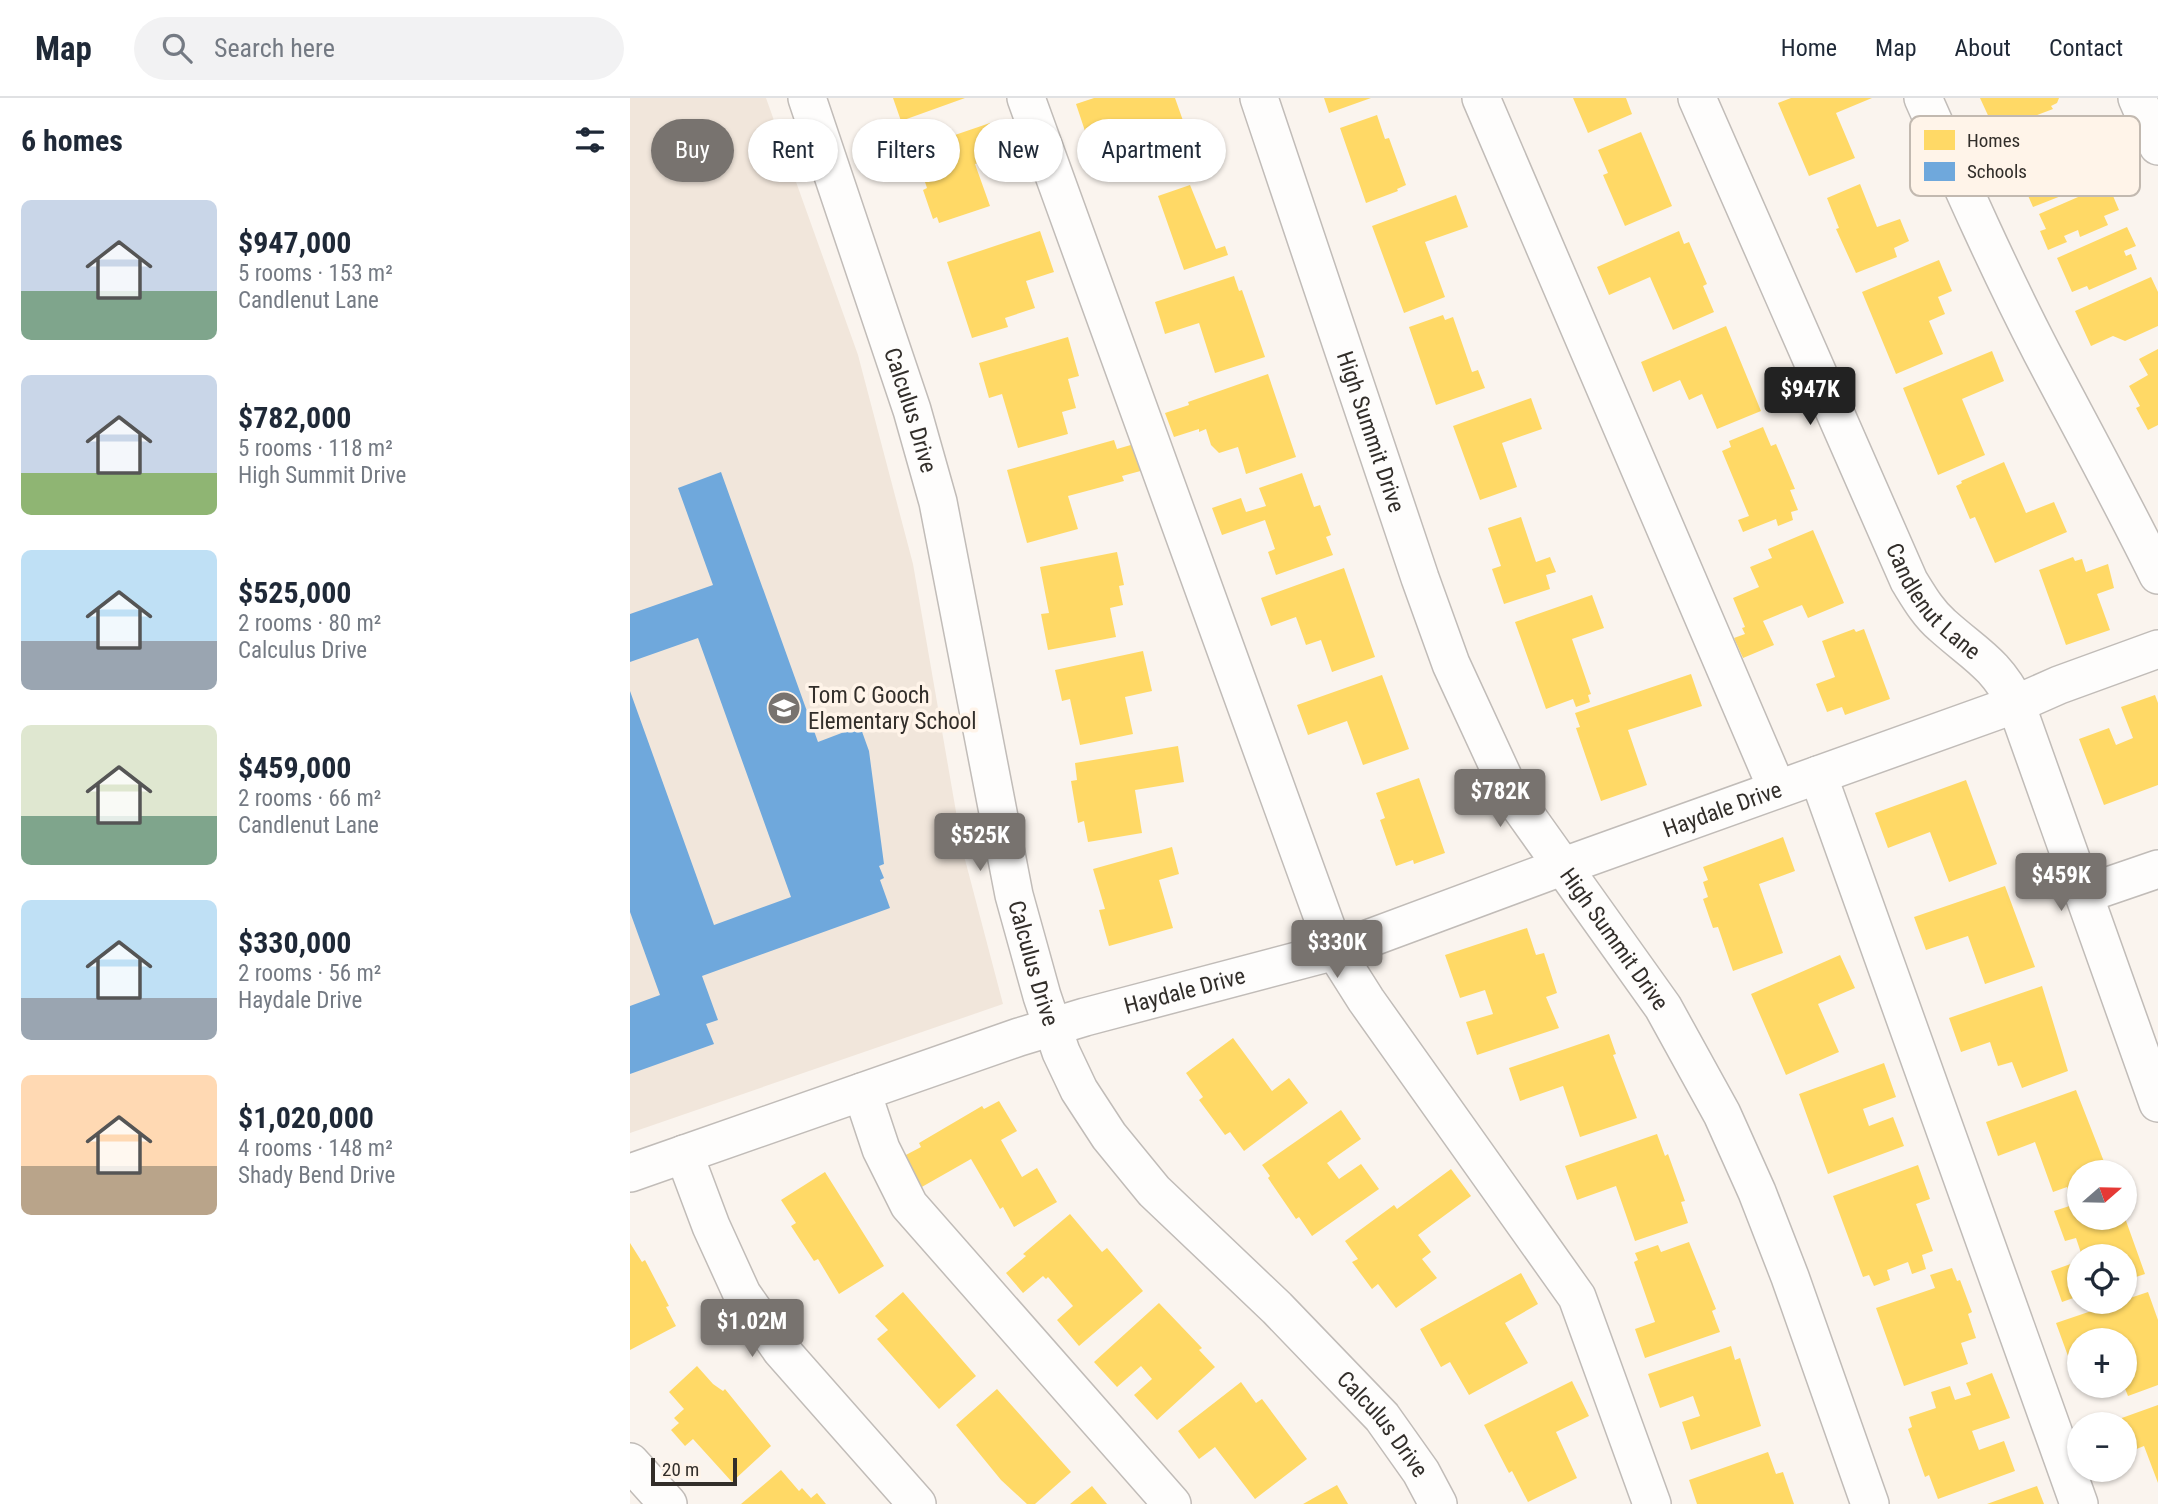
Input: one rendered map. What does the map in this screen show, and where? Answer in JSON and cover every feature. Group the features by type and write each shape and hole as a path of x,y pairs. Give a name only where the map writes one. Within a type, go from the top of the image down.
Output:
{"street":[{"name":"Calculus Drive","path":"807,98 912,410 938,502 1014,895 1060,1052 1079,1090 1109,1136 1154,1191 1277,1308 1382,1418 1421,1472 1438,1504"},
{"path":"1026,98 1335,951 1374,1012 1577,1297 1651,1504"},
{"name":"High Summit Drive","path":"1259,98 1451,664 1511,794 1662,1007 1722,1114 1790,1277 1870,1504"},
{"path":"1481,98 1777,789"},
{"name":"Candlenut Lane","path":"1698,98 1909,581 1922,603 1940,623 2005,681 2016,704 2156,1093"},
{"path":"1923,98 1931,116"},
{"path":"2137,98 2158,146"},
{"path":"1966,196 2043,354 2158,575"},
{"name":"Haydale Drive","path":"630,1173 1052,1027 1335,951 2016,704 2059,685 2158,649"},
{"path":"1818,775 2079,1504"},
{"path":"2085,894 2158,869"},
{"path":"862,1092 881,1149 909,1205 1172,1504"},
{"path":"684,1154 711,1226 742,1294 781,1350 917,1504"},
{"path":"630,1462 668,1504"}],"shaded area":[{"name":"Tom C Gooch Elementary School","path":"630,98 766,98 774,119 748,119 748,182 796,182 858,355 913,564 963,852 1003,1004 630,1133"}],"building: Homes":[{"path":"893,98 965,98 907,119 900,119"},
{"path":"1094,98 1175,98 1182,119 1081,119 1076,104"},
{"path":"1324,98 1371,98 1329,113"},
{"path":"1573,98 1626,98 1632,114 1588,133"},
{"path":"1791,98 1872,98 1836,113 1855,158 1809,176 1778,103"},
{"path":"1980,98 2059,98 2057,103 2051,106 2053,109 2034,116 1988,116"},
{"path":"1377,115 1385,139 1389,138 1406,185 1397,189 1398,191 1366,203 1340,128"},
{"path":"974,128 974,182 981,182 990,206 939,223 937,217 933,219 923,190 927,188 925,182 960,182 960,133"},
{"path":"1641,132 1672,206 1625,226 1603,175 1608,173 1598,150"},
{"path":"1860,184 1877,227 1900,219 1909,241 1894,248 1897,257 1856,273 1836,229 1839,228 1827,198"},
{"path":"1190,185 1216,249 1225,246 1228,255 1184,270 1158,196"},
{"path":"1456,195 1468,227 1425,242 1445,297 1404,313 1372,226"},
{"path":"2028,196 2061,196 2033,207"},
{"path":"2080,196 2113,196 2119,210 2104,216 2108,225 2080,237 2078,230 2064,236 2067,242 2048,250 2040,231 2046,229 2039,214"},
{"path":"2127,227 2136,246 2124,251 2126,256 2131,254 2137,269 2089,290 2087,286 2072,292 2057,258"},
{"path":"1040,231 1054,272 1026,281 1035,308 1005,318 1008,327 972,338 947,262"},
{"path":"1679,231 1684,244 1689,242 1707,284 1703,286 1714,312 1673,330 1650,277 1609,295 1597,267"},
{"path":"1939,260 1952,291 1938,297 1945,314 1929,321 1943,354 1896,374 1862,292"},
{"path":"1234,276 1239,291 1242,290 1265,357 1215,373 1199,323 1165,334 1155,302"},
{"path":"2151,277 2158,292 2158,326 2125,341 2113,336 2091,346 2075,311"},
{"path":"1443,315 1445,320 1453,317 1472,372 1478,370 1485,388 1436,405 1409,327"},
{"path":"1726,326 1761,411 1717,429 1702,394 1689,400 1680,380 1653,392 1641,362"},
{"path":"1068,337 1079,376 1068,379 1076,408 1062,412 1068,434 1018,448 1002,394 989,398 979,363"},
{"path":"2158,349 2158,425 2148,430 2136,408 2140,406 2129,386 2148,375 2139,359"},
{"path":"1992,351 2004,381 1962,399 1985,455 1938,475 1903,388"},
{"path":"1268,374 1296,457 1246,474 1238,447 1219,453 1211,445 1206,429 1174,437 1165,413 1189,405 1188,402"},
{"path":"1531,398 1542,429 1502,443 1517,487 1480,500 1453,426"},
{"path":"1763,427 1771,446 1776,444 1795,489 1790,490 1798,510 1791,512 1793,520 1778,526 1776,519 1743,532 1738,520 1749,516 1722,451 1731,447 1729,441"},
{"path":"1114,440 1117,449 1141,442 1148,469 1122,476 1124,481 1068,496 1078,529 1027,543 1007,470"},
{"path":"2004,462 2026,513 2054,502 2067,532 1995,563 1975,517 1970,519 1956,486 1962,483 1961,481"},
{"path":"1302,473 1314,507 1320,505 1331,535 1326,537 1333,555 1276,575 1268,552 1275,549 1265,520 1222,535 1212,508 1241,498 1246,512 1266,506 1259,488"},
{"path":"1521,517 1536,562 1550,557 1556,572 1546,575 1550,589 1504,604 1492,569 1501,566 1488,528"},
{"path":"1813,530 1844,603 1808,618 1802,605 1763,621 1774,645 1743,658 1734,638 1745,634 1742,628 1745,627 1733,598 1759,587 1750,567 1772,558 1768,549"},
{"path":"1117,552 1124,585 1119,586 1123,605 1110,608 1116,637 1048,650 1041,614 1049,613 1040,567"},
{"path":"2073,557 2075,561 2082,559 2086,572 2108,564 2114,588 2097,594 2110,630 2066,645 2039,570"},
{"path":"1344,568 1375,657 1332,672 1321,640 1306,645 1296,617 1271,626 1261,598"},
{"path":"1592,595 1604,628 1572,639 1591,694 1588,695 1590,702 1576,707 1573,699 1546,709 1515,622"},
{"path":"1854,629 1856,632 1864,629 1890,699 1845,715 1842,707 1827,712 1816,684 1835,677 1822,641"},
{"path":"1143,651 1152,691 1125,697 1133,734 1080,745 1070,699 1062,701 1055,670"},
{"path":"1691,674 1702,706 1628,730 1647,785 1601,801 1576,728 1580,727 1575,713"},
{"path":"1382,675 1409,749 1363,765 1347,721 1308,735 1297,705"},
{"path":"2155,695 2158,703 2158,785 2104,805 2079,739 2109,728 2116,745 2133,738 2121,707"},
{"path":"1178,746 1184,782 1135,790 1142,833 1088,842 1084,821 1078,823 1071,781 1077,780 1075,763"},
{"path":"1419,778 1445,853 1414,864 1413,860 1396,866 1380,820 1385,818 1376,793"},
{"path":"1966,780 1997,864 1949,882 1930,832 1888,848 1875,813"},
{"path":"1783,837 1795,871 1759,884 1783,953 1733,971 1718,927 1713,928 1703,899 1708,897 1703,882 1708,880 1703,867"},
{"path":"1172,847 1179,874 1159,880 1173,928 1109,946 1099,910 1105,909 1093,869"},
{"path":"2005,886 2035,967 1985,984 1968,936 1926,950 1914,917"},
{"path":"1527,928 1536,955 1544,953 1557,993 1546,997 1559,1028 1477,1055 1466,1022 1493,1014 1485,990 1460,998 1445,955"},
{"path":"1840,955 1855,988 1818,1004 1839,1052 1786,1075 1751,994"},
{"path":"2042,986 2068,1071 2022,1088 2012,1062 1998,1066 1990,1042 1961,1052 1949,1018"},
{"path":"1609,1034 1616,1054 1613,1055 1637,1118 1580,1137 1563,1086 1520,1101 1509,1068"},
{"path":"1233,1038 1272,1091 1289,1078 1308,1103 1244,1151 1230,1132 1225,1135 1199,1100 1203,1097 1186,1073"},
{"path":"1884,1063 1896,1097 1863,1109 1869,1126 1893,1117 1904,1146 1828,1174 1799,1094"},
{"path":"2076,1090 2103,1160 2067,1160 2067,1187 2053,1192 2035,1142 1998,1156 1986,1122"},
{"path":"999,1101 1017,1131 1001,1140 1022,1177 1037,1168 1057,1202 1014,1227 1003,1207 1000,1209 971,1159 920,1188 902,1157 921,1147 919,1143 982,1106 984,1109"},
{"path":"1341,1110 1361,1139 1327,1163 1339,1179 1361,1164 1379,1189 1312,1236 1299,1217 1296,1219 1262,1165"},
{"path":"1657,1134 1665,1156 1668,1154 1685,1201 1681,1202 1688,1223 1635,1241 1616,1186 1577,1200 1565,1166"},
{"path":"1918,1165 1930,1199 1916,1204 1933,1251 1922,1255 1926,1269 1912,1274 1908,1262 1887,1270 1890,1280 1874,1286 1869,1275 1863,1277 1833,1196"},
{"path":"1451,1169 1471,1196 1418,1235 1431,1252 1422,1259 1437,1278 1396,1308 1378,1284 1372,1289 1352,1262 1358,1259 1345,1241 1394,1205 1397,1209"},
{"path":"825,1172 884,1266 839,1294 818,1259 814,1261 791,1226 796,1223 781,1200"},
{"path":"2067,1207 2067,1230 2129,1230 2134,1244 2078,1244 2076,1238 2065,1241 2054,1211"},
{"path":"1070,1214 1102,1252 1107,1248 1143,1291 1079,1346 1057,1320 1073,1306 1048,1277 1046,1279 1043,1276 1023,1293 1006,1273 1026,1256 1023,1254"},
{"path":"1689,1242 1716,1309 1712,1311 1720,1332 1645,1358 1635,1329 1655,1322 1634,1262 1638,1260 1635,1253 1658,1245 1661,1252"},
{"path":"630,1243 642,1262 645,1260 669,1306 666,1307 676,1326 630,1350"},
{"path":"2137,1252 2145,1274 2137,1277"},
{"path":"2067,1265 2067,1300 2062,1302 2051,1271"},
{"path":"1952,1268 1957,1281 1960,1280 1972,1312 1968,1314 1976,1338 1961,1343 1968,1364 1904,1386 1876,1308 1935,1288 1930,1275"},
{"path":"1521,1273 1538,1304 1505,1323 1528,1363 1469,1395 1450,1362 1441,1367 1420,1329"},
{"path":"903,1292 976,1376 939,1409 877,1339 888,1330 875,1316"},
{"path":"2148,1292 2158,1320 2158,1385 2137,1393 2137,1328 2067,1328 2067,1353 2056,1323 2083,1314 2137,1314 2137,1296"},
{"path":"1159,1303 1202,1348 1199,1350 1215,1367 1157,1420 1134,1395 1152,1379 1141,1366 1117,1387 1094,1362"},
{"path":"1731,1346 1735,1360 1740,1358 1761,1426 1691,1450 1682,1422 1700,1416 1693,1396 1660,1408 1648,1374"},
{"path":"697,1366 713,1384 723,1391 725,1389 771,1446 732,1482 693,1439 685,1446 671,1430 679,1423 674,1418 684,1409 669,1392"},
{"path":"1992,1373 2010,1418 1972,1431 1979,1450 2004,1441 2015,1471 1938,1499 1929,1475 1925,1477 1908,1429 1912,1427 1909,1417 1936,1408 1931,1392 1950,1386 1955,1400 1971,1395 1966,1383"},
{"path":"1572,1381 1589,1416 1556,1432 1577,1478 1528,1502 1512,1471 1509,1473 1484,1425"},
{"path":"1241,1382 1256,1403 1262,1399 1307,1459 1255,1499 1215,1447 1199,1459 1178,1431"},
{"path":"997,1389 1071,1472 1035,1504 1027,1504 1001,1480 956,1425"},
{"path":"2158,1405 2158,1483 2144,1446 2137,1449 2137,1413"},
{"path":"1768,1452 1776,1474 1783,1472 1794,1504 1697,1504 1689,1480"},
{"path":"781,1470 799,1491 802,1488 811,1498 817,1493 826,1504 741,1504"},
{"path":"1337,1485 1348,1504 1303,1504"},
{"path":"1092,1486 1107,1504 1070,1504"},
{"path":"2037,1486 2044,1504 1987,1504"}],"building: Schools":[{"path":"721,472 818,742 860,726 869,751 884,864 879,866 884,878 880,880 890,908 702,976 718,1020 706,1024 714,1044 630,1074 630,1006 660,995 630,912 630,691 714,925 791,897 698,638 630,662 630,614 713,585 678,488"}],"place":[{"name":"Tom C Gooch Elementary School","path":"784,708"}]}
